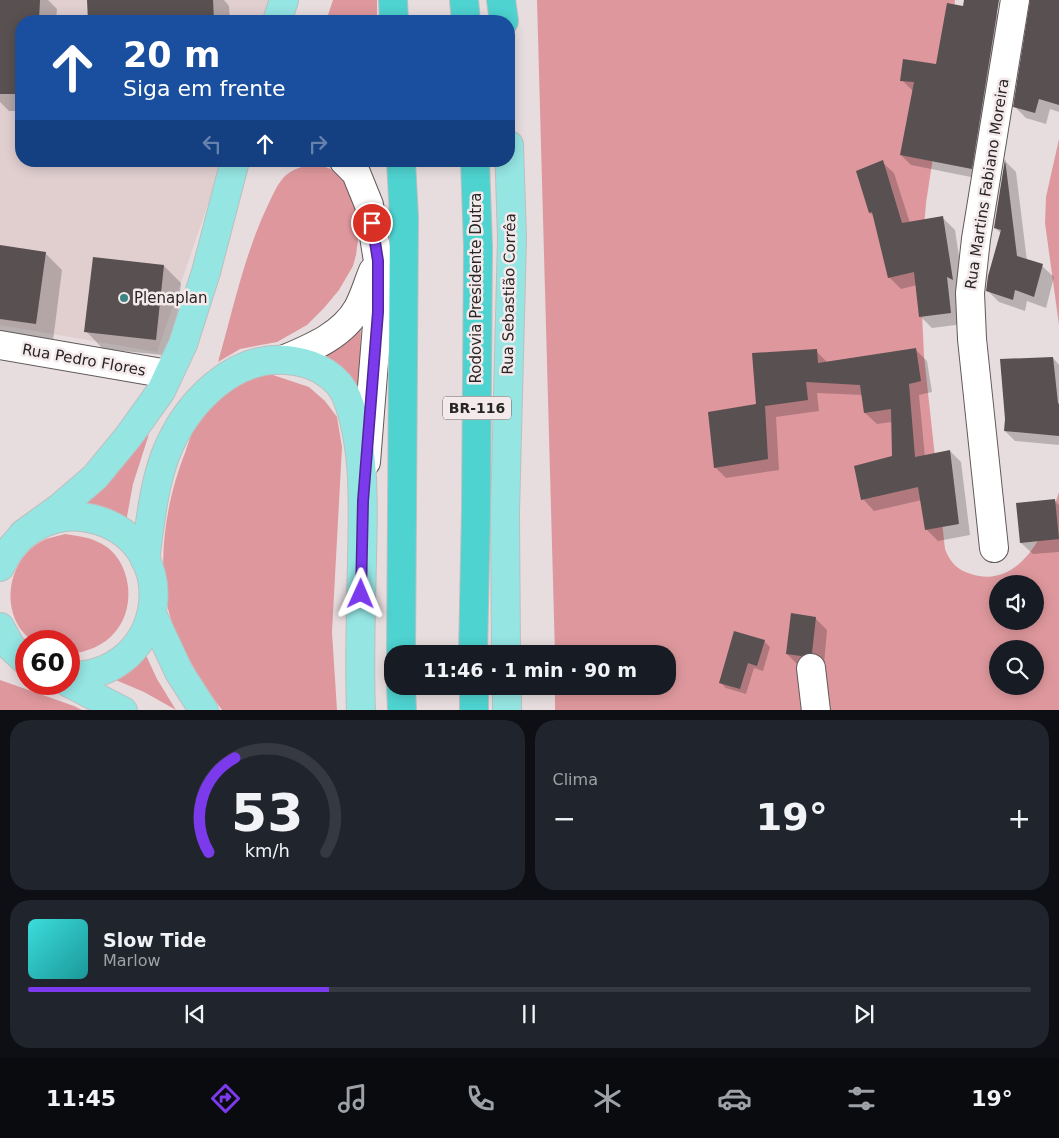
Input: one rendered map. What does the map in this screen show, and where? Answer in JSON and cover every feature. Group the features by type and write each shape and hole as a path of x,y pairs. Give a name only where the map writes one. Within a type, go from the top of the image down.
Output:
{"highway":[{"path":"394,0 394,15"},
{"path":"464,0 465,15"},
{"path":"501,0 504,15"},
{"path":"400,645 404,218 401,167"},
{"name":"Rodovia Presidente Dutra","path":"473,645 478,247 475,167"},
{"path":"401,695 402,710"},
{"path":"474,695 474,710"}],"main road":[{"path":"279,15 284,0"},
{"path":"0,567 12,546 23,534 59,508 95,477 161,391 183,344 206,272 233,167"},
{"name":"Rua Sebastião Corrêa","path":"506,645 505,513 512,238 510,167"},
{"path":"145,560 150,516 166,456 196,403 211,388 238,370 260,361 285,359 304,362 323,370 338,382 346,396 354,418 363,501 361,710"},
{"path":"23,534 47,521 61,517 90,518 104,522 128,537 138,548 145,560 150,573 154,602 152,614 142,638 134,649 120,662 91,674 80,675"},
{"path":"152,614 179,672 204,710"},
{"path":"0,627 15,651"},
{"path":"80,688 123,710"},
{"path":"507,695 507,710"}],"street":[{"path":"505,0 505,15"},
{"name":"Rua Martins Fabiano Moreira","path":"994,548 972,338 970,293 975,248 1015,0"},
{"path":"350,167 356,173 369,204 378,261 378,312 363,501"},
{"path":"285,359 325,340 347,322 358,309 378,261"},
{"name":"Rua Pedro Flores","path":"0,345 168,374"},
{"path":"811,668 816,710"}],"shaded area":[{"path":"0,0 268,0 268,15 15,15 15,167 221,167 157,352 0,325"},
{"path":"333,0 377,0 377,15 328,15"},
{"path":"537,0 955,0 953,26 926,203 921,291 924,356 945,549 949,558 962,570 971,574 989,577 989,630 1044,630 1044,575 996,575 1018,565 1029,553 1047,523 1059,492 1059,710 555,710 555,695 676,695 676,645 555,645"},
{"path":"1059,139 1059,325 1045,223 1046,197"},
{"path":"325,167 336,171 351,187 360,225 353,266 339,290 307,325 277,342 240,349 218,362 239,283 259,226 272,195 279,184 287,174 297,168"},
{"path":"361,314 360,389 348,375 325,359 322,354"},
{"path":"246,374 270,374 309,387 325,401 337,417 342,447 332,632 337,710 222,710 197,673 173,625 167,605 164,583 164,538 167,516 178,473 195,426 205,407"},
{"path":"149,434 133,484 126,522 102,508 82,502 127,459"},
{"path":"65,534 93,540 112,551 125,572 128,584 128,597 123,621 106,641 82,652 80,652 80,630 21,630 13,613 11,588 19,564 35,545 46,539"},
{"path":"144,651 157,679 176,710 144,692 111,678"},
{"path":"0,680 15,685 15,695 43,695 82,710 0,710"}],"building":[{"path":"0,0 40,0 39,15 15,15 15,94 0,94"},
{"path":"87,0 213,0 214,15 88,15"},
{"path":"964,0 999,0 972,169 900,155 914,82 900,81 903,59 936,64 947,3 963,6"},
{"path":"1030,0 1059,0 1059,105 1039,99 1035,113 1013,107"},
{"path":"1005,159 1017,256 1043,264 1034,297 1015,290 1013,300 986,291 988,276 1001,230 994,228"},
{"path":"883,160 902,223 943,216 953,280 947,277 951,313 919,317 914,272 888,278 872,212 869,213 856,171"},
{"path":"0,245 46,252 36,324 0,319"},
{"name":"Plenaplan","path":"93,257 164,265 156,340 84,332"},
{"path":"916,348 921,381 909,384 915,457 950,450 959,524 925,530 918,487 861,500 854,466 892,456 891,409 864,413 860,385 806,382 808,400 765,406 768,459 714,468 708,412 756,404 752,353 817,349 818,363"},
{"path":"1053,357 1059,404 1059,436 1004,431 1005,419 1000,359"},
{"path":"1055,499 1059,539 1020,543 1016,503"},
{"path":"791,613 816,617 812,653 801,656 786,654"},
{"path":"734,631 765,640 757,666 748,663 740,689 719,683"}],"place":[{"name":"Plenaplan","path":"124,298"}],"route":[{"path":"361,594 363,501 378,312 378,261 372,223"}]}
